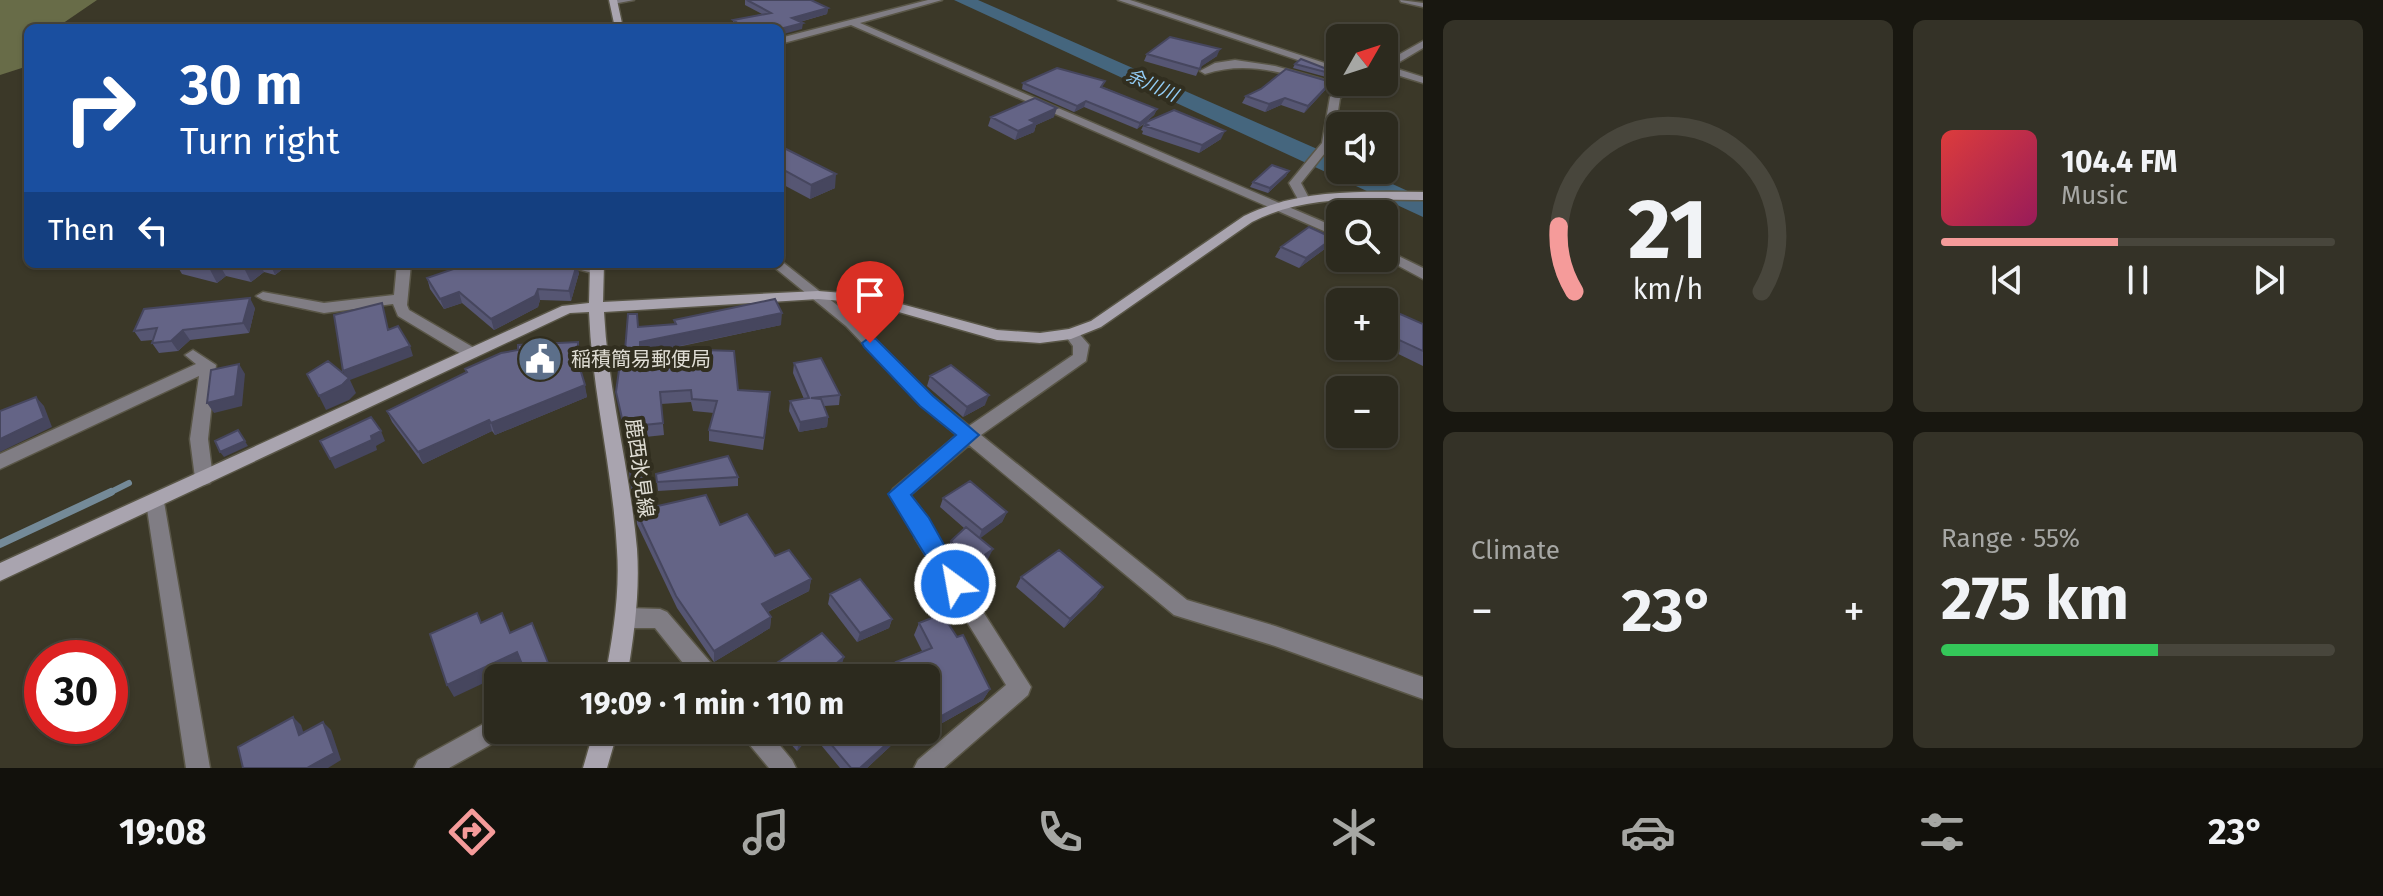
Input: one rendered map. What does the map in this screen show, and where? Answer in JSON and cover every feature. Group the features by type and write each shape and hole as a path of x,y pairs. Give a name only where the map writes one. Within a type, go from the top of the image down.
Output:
{"street":[{"path":"618,24 613,1 630,0"},
{"path":"784,40 937,0"},
{"path":"1122,0 1326,66"},
{"path":"1404,0 1423,5"},
{"path":"851,22 1326,228"},
{"path":"1398,59 1423,44"},
{"path":"1205,71 1218,62 1240,62 1326,84"},
{"path":"1398,72 1423,80"},
{"path":"1304,200 1295,183 1327,143 1337,96"},
{"path":"0,572 567,309 818,295 868,299 997,335 1040,338 1071,334 1096,324 1248,219 1275,205 1304,200 1423,196"},
{"path":"1398,260 1423,275"},
{"path":"404,268 403,313 471,353"},
{"name":"鹿西氷見線","path":"597,268 597,342 627,550 627,618 619,664"},
{"path":"784,268 851,323 927,401 1181,608 1275,636 1423,688"},
{"path":"263,296 324,308 402,298"},
{"path":"926,768 1020,687 922,532 921,524 899,494 969,435 1081,357 1081,345 1071,334"},
{"path":"193,355 208,365"},
{"path":"204,478 199,439 208,365"},
{"path":"0,462 208,365"},
{"path":"155,502 198,768"},
{"path":"627,618 660,619 697,664"},
{"path":"426,768 484,736"},
{"path":"595,768 602,744"},
{"path":"764,744 784,768"}],"green space":[{"path":"0,0 97,0 62,24 24,24 24,67 0,75"}],"building":[{"path":"747,0 811,0 828,8 792,18 803,23 784,28 784,24 739,24 733,20 771,13"},
{"path":"1170,37 1220,49 1202,61 1200,69 1147,54"},
{"path":"1301,59 1326,69 1326,72 1295,64"},
{"path":"1057,68 1105,81 1101,87 1157,109 1140,123 1086,101 1077,106 1023,83"},
{"path":"1286,69 1326,81 1326,87 1308,106 1285,98 1269,104 1246,96 1261,89"},
{"path":"1035,98 1057,108 1030,120 1036,123 1018,131 991,117"},
{"path":"1174,110 1225,131 1202,145 1145,126 1148,125 1144,123"},
{"path":"784,148 836,174 811,185 784,170"},
{"path":"1272,165 1289,171 1270,188 1253,182"},
{"path":"1309,227 1326,235 1326,243 1306,258 1281,247"},
{"path":"456,268 576,268 569,291 538,289 535,296 491,319 459,292 440,299 427,278"},
{"path":"250,298 243,323 183,330 171,341 152,343 157,328 134,331 144,309"},
{"path":"775,299 782,313 640,342 640,348 734,351 738,390 770,392 764,438 709,430 717,401 692,399 691,390 660,392 663,423 624,427 616,392 620,363 624,363 628,314 637,314 638,327 676,324 674,320"},
{"path":"382,303 388,330 398,326 410,346 343,371 334,315"},
{"path":"1398,313 1423,324 1423,351 1398,340"},
{"path":"578,342 578,362 585,385 491,423 489,420 418,452 387,411 467,372 465,369 501,353 518,350 518,345"},
{"path":"821,358 840,395 811,398 821,399 828,417 800,422 790,401 809,398 794,363"},
{"path":"328,361 349,378 342,385 319,396 307,374"},
{"path":"239,364 235,396 207,403 211,370"},
{"path":"951,365 989,395 967,407 930,376"},
{"path":"36,397 44,418 0,439 0,411"},
{"path":"371,417 381,431 371,436 372,440 330,459 320,441"},
{"path":"238,430 245,441 220,452 215,441"},
{"path":"728,456 738,477 657,482 656,474"},
{"path":"650,469 650,487 632,488 630,473"},
{"path":"970,481 1007,512 982,530 943,498"},
{"path":"706,495 720,525 747,514 775,556 789,550 811,579 762,604 771,617 714,651 676,596 636,511"},
{"path":"966,527 993,549 968,567 951,541"},
{"path":"1059,550 1103,587 1070,619 1021,577"},
{"path":"860,579 892,619 860,633 830,594"},
{"path":"477,613 481,623 502,613 510,633 532,623 548,663 522,664 517,652 492,664 484,664 484,668 447,685 430,634"},
{"path":"942,614 957,637 963,635 990,689 940,717 940,664 896,662 932,648 919,623"},
{"path":"822,633 844,657 836,664 775,664"},
{"path":"293,717 299,735 323,722 334,753 307,768 243,768 238,747"},
{"path":"831,744 887,744 860,768 851,768"}],"waterway":[{"name":"余川川","path":"963,0 1326,163"},
{"name":"余川川","path":"1370,184 1423,209"},
{"path":"111,492 129,483"},
{"path":"0,544 111,492"},
{"path":"107,494 111,492"}],"place":[{"name":"稲積簡易郵便局","path":"540,359"}],"route":[{"path":"870,343 927,401 969,435 899,494 921,524 922,532 955,584"}]}
